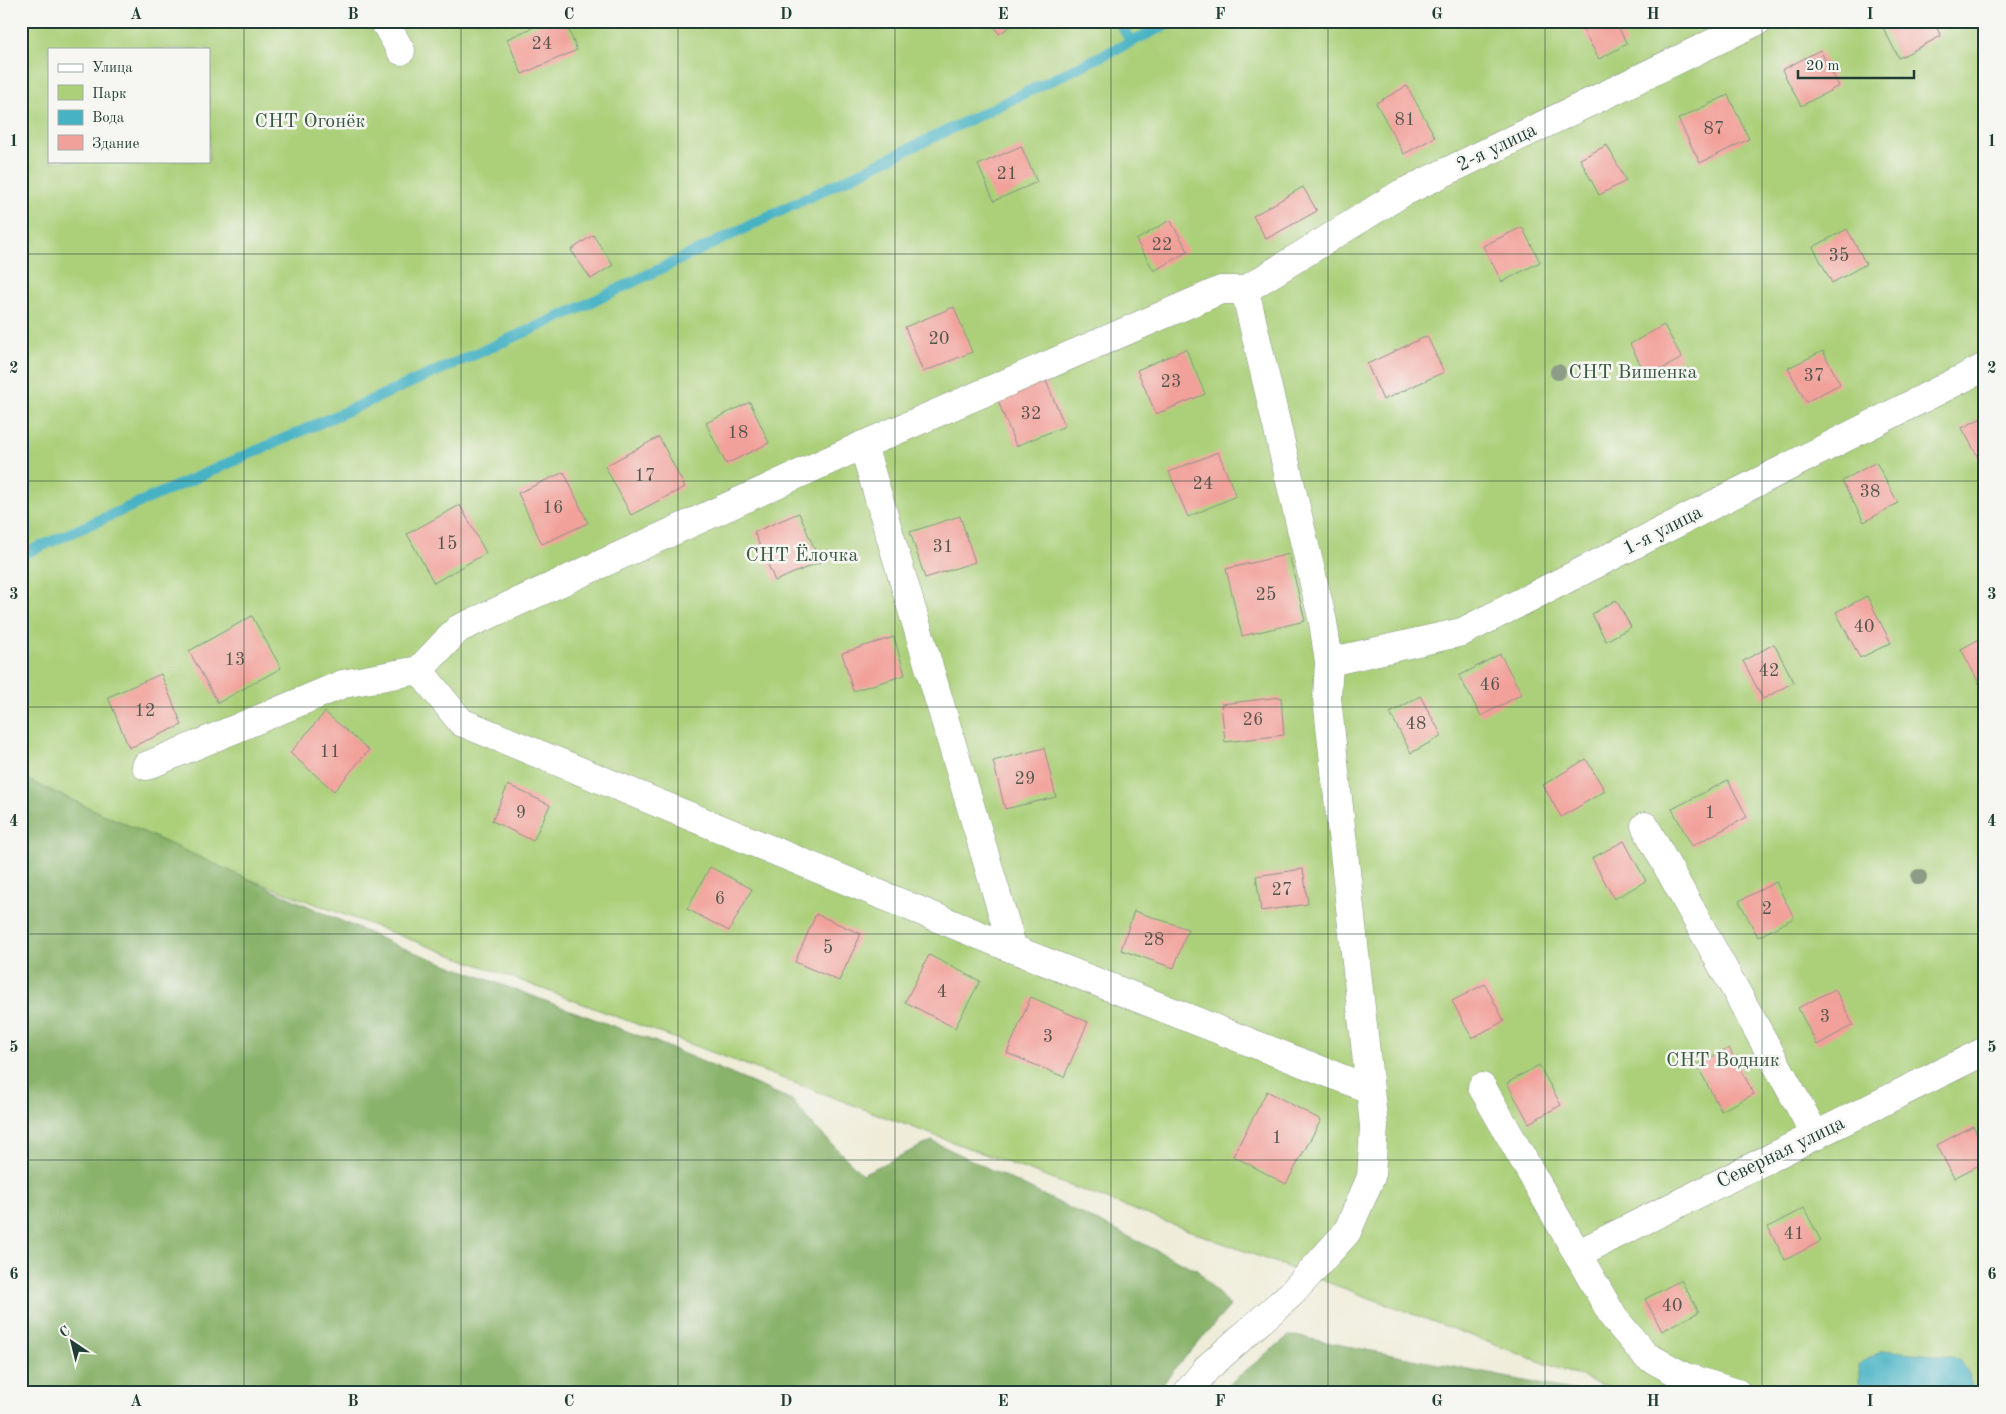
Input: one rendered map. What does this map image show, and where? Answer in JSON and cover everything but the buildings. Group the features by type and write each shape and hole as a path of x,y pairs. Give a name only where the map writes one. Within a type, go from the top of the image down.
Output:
{"street":[{"path":"384,21 401,51"},
{"name":"2-я улица","path":"1245,290 1402,193 1758,21"},
{"path":"146,766 343,684 420,670 458,628 863,446 1221,290 1245,290 1321,612 1329,662 1327,698 1374,1126 1371,1177 1347,1232 1291,1294 1207,1368 1187,1393"},
{"name":"1-я улица","path":"1329,662 1462,632 1985,367"},
{"path":"863,446 1013,950"},
{"path":"420,670 461,722 1013,950 1369,1090"},
{"path":"1645,826 1816,1136"},
{"name":"Северная улица","path":"1577,1254 1985,1051"},
{"path":"1482,1086 1614,1318 1645,1354 1685,1377 1737,1393"}],"green space":[{"path":"21,21 1985,21 1985,1393 1624,1393 21,794"},
{"path":"21,777 395,945 656,1042 792,1100 810,1122 862,1174 932,1141 1197,1270 1230,1306 1154,1393 21,1393"},
{"path":"1290,1335 1586,1393 1218,1393"}],"water":[{"path":"1883,1350 1960,1358 1968,1373 1974,1393 1864,1393 1859,1383 1859,1365"}],"waterway":[{"path":"1118,21 1132,42"},
{"path":"21,555 575,310 1174,21"}],"park label":[{"name":"СНТ Огонёк","path":"310,122"},
{"name":"СНТ Вишенка","path":"1633,373"},
{"name":"СНТ Ёлочка","path":"802,556"},
{"name":"СНТ Водник","path":"1723,1061"}]}
